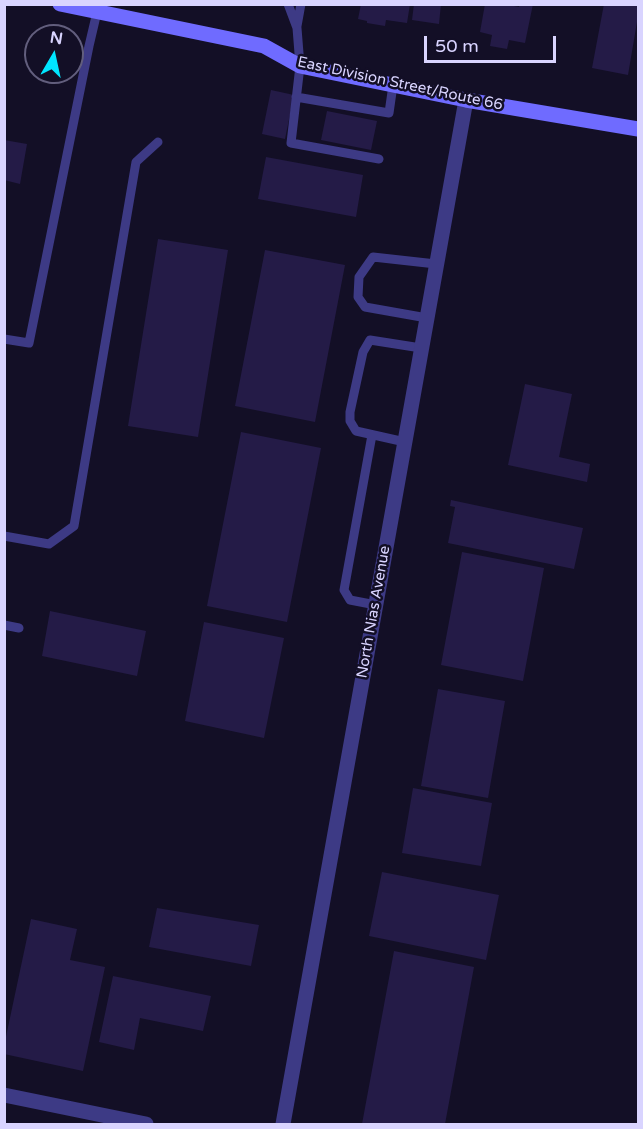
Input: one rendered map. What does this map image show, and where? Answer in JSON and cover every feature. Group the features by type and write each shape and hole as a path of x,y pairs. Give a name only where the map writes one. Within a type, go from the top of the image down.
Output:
{"main road":[{"name":"East Division Street/Route 66","path":"60,4 264,46 300,66 466,99 639,129"}],"street":[{"name":"North Nias Avenue","path":"283,1125 466,99"},
{"path":"4,1095 146,1125"}],"lane":[{"path":"288,4 297,28"},
{"path":"301,4 297,28 300,66 291,143 379,159"},
{"path":"4,339 29,343 89,46 87,9"},
{"path":"296,97 389,113 393,85"},
{"path":"4,536 49,544 74,526 136,162 158,142"},
{"path":"427,318 365,307 358,297 359,277 373,257 436,264"},
{"path":"405,442 356,431 350,421 350,412 363,352 370,340 421,348"},
{"path":"372,435 344,590 350,600 376,605"},
{"path":"4,625 19,628"}],"building":[{"path":"361,4 410,4 407,23 386,20 385,26 367,23 367,21 358,19"},
{"path":"414,4 441,4 439,24 412,20"},
{"path":"485,4 519,7 520,4 533,4 525,43 509,40 507,49 490,46 492,35 480,32"},
{"path":"604,4 638,4 628,75 592,68"},
{"path":"271,90 294,95 285,139 262,134"},
{"path":"327,111 377,121 371,150 321,140"},
{"path":"4,140 27,144 20,184 4,180"},
{"path":"266,157 363,175 356,217 258,199"},
{"path":"158,239 228,250 198,437 128,426"},
{"path":"265,250 345,265 315,422 235,406"},
{"path":"525,384 572,394 559,457 590,464 587,482 508,465"},
{"path":"241,432 321,448 287,622 207,606"},
{"path":"451,500 583,528 574,569 448,543 455,507 450,506"},
{"path":"462,552 544,568 523,681 441,665"},
{"path":"50,611 146,631 137,676 42,656"},
{"path":"204,622 284,638 264,738 185,721"},
{"path":"438,689 505,701 488,798 421,786"},
{"path":"413,788 492,803 481,866 402,853"},
{"path":"382,872 499,895 486,960 369,936"},
{"path":"157,908 259,925 251,966 149,947"},
{"path":"31,919 77,929 70,960 105,967 83,1071 4,1054"},
{"path":"394,951 474,967 445,1124 362,1124"},
{"path":"113,976 211,996 203,1031 140,1018 134,1050 99,1042"}]}
